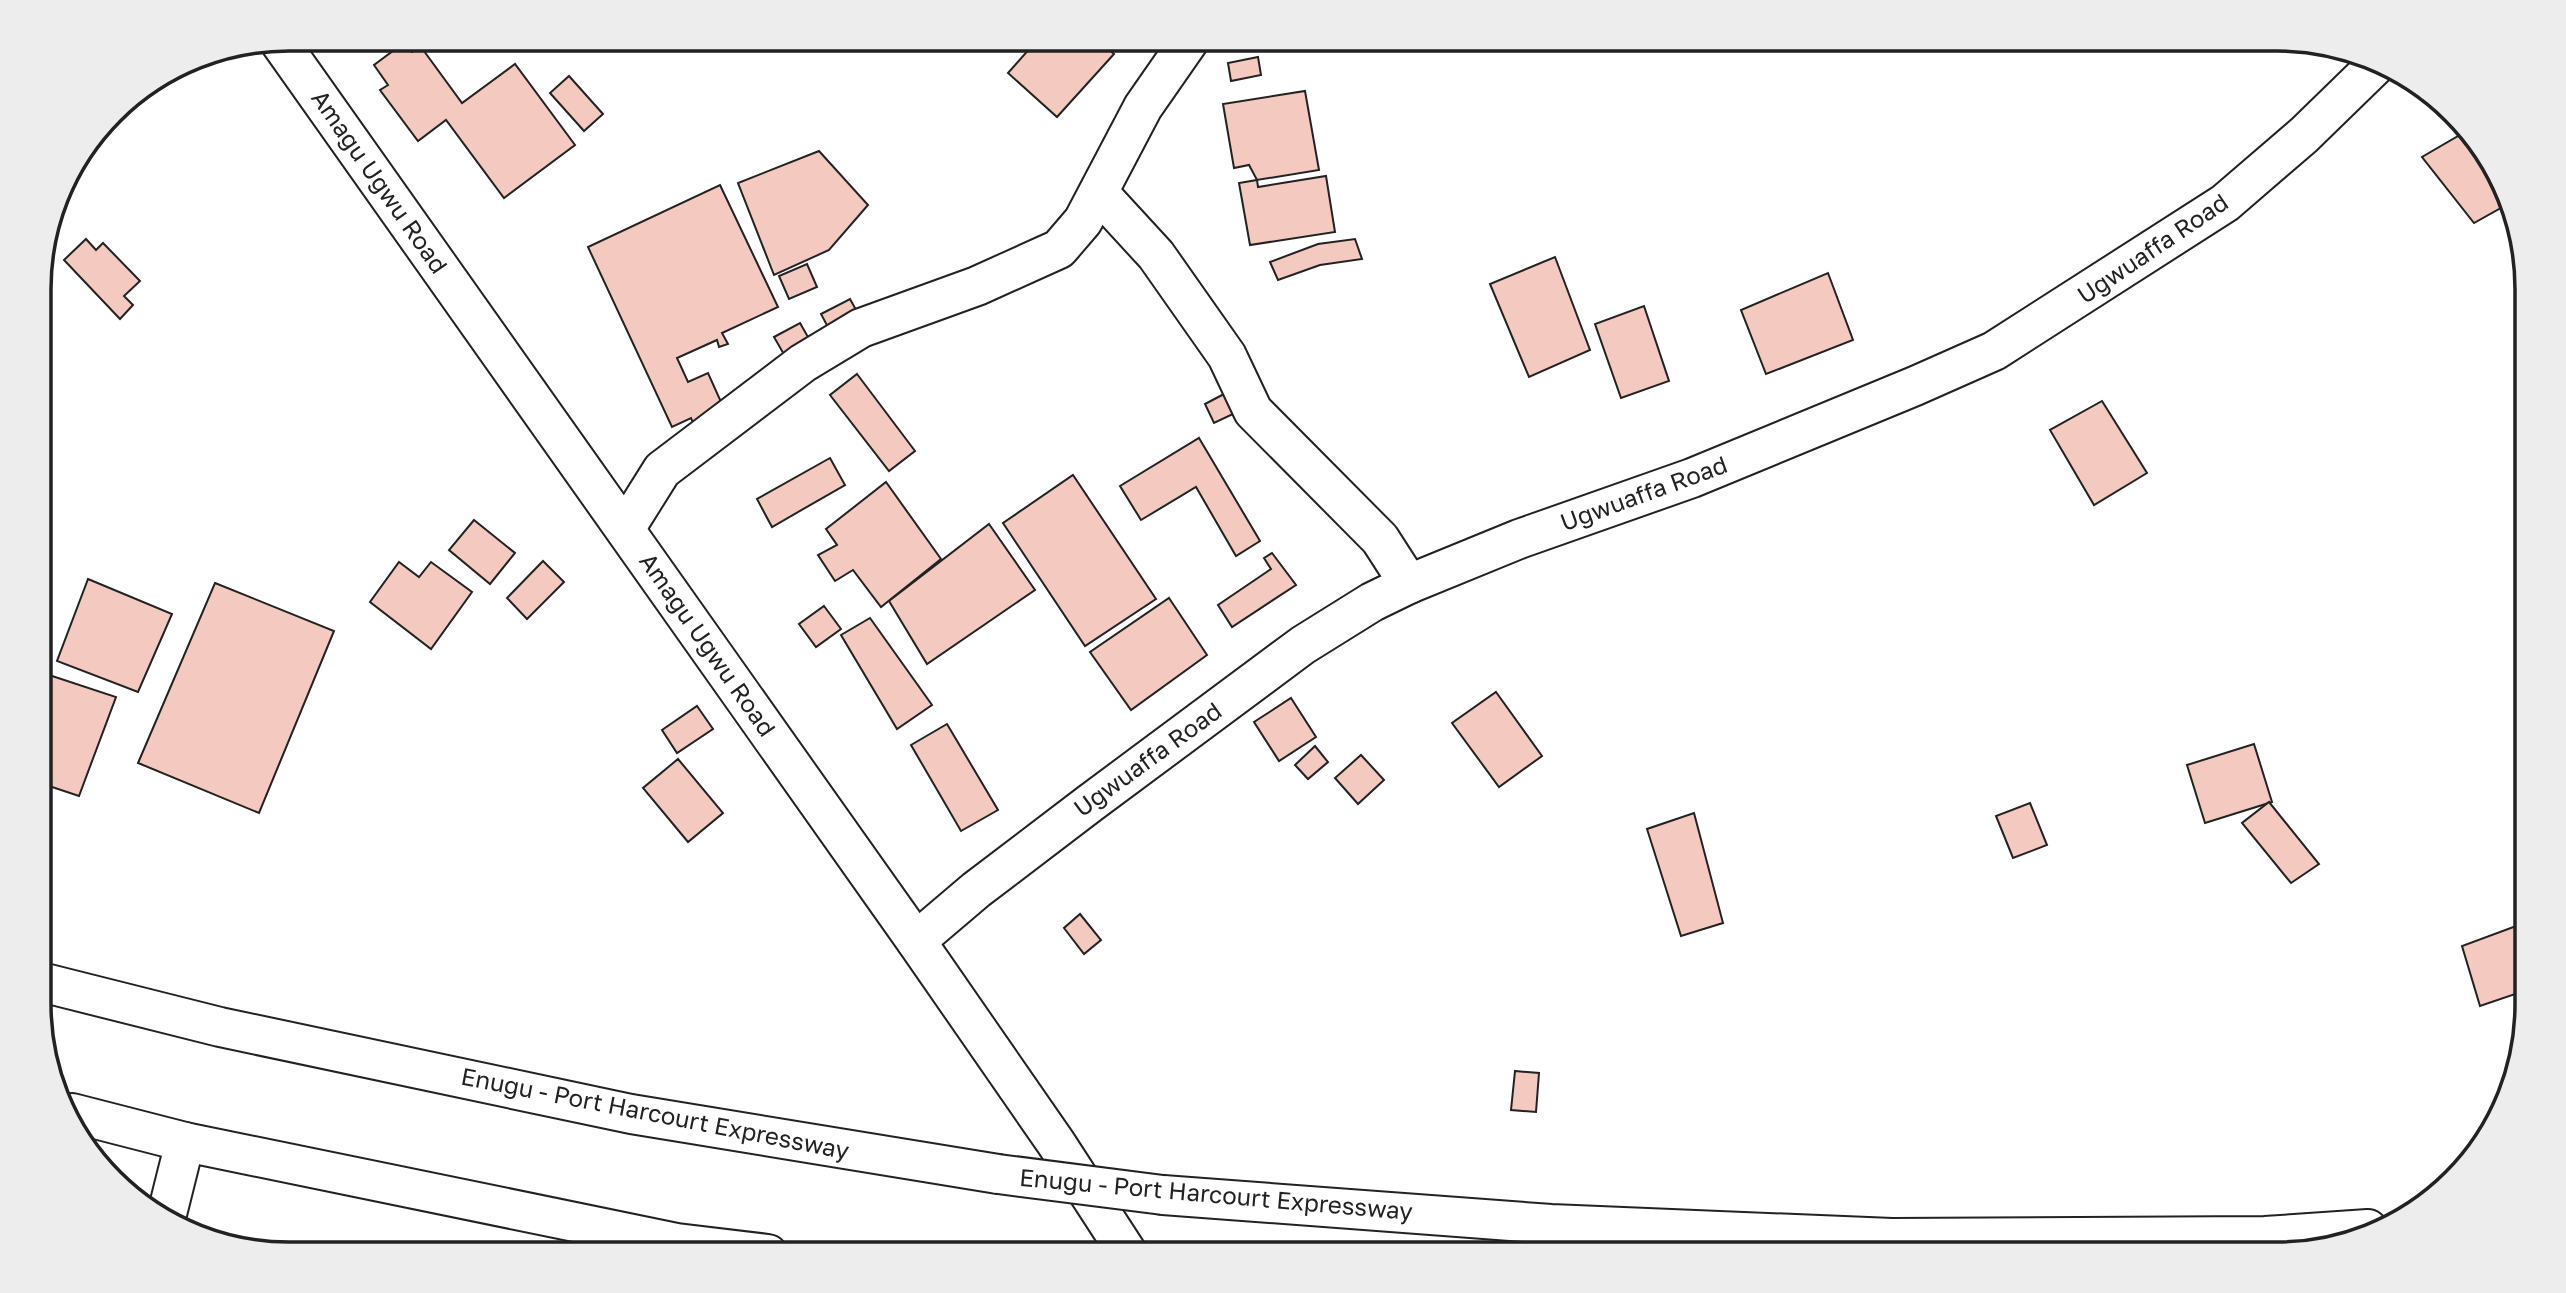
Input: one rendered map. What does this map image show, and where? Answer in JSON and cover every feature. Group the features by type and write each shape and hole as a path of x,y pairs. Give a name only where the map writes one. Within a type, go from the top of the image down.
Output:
{"main road":[{"name":"Amagu Ugwu Road","path":"286,51 916,941 1056,1143 1120,1242"},
{"path":"625,528 662,470 803,363 862,328 977,286 1059,249 1083,221 1143,107 1182,51"},
{"name":"Ugwuaffa Road","path":"916,941 976,890 1089,804 1304,645 1372,602 1519,539 1692,478 1994,351 2225,203 2304,135 2371,70"},
{"path":"1099,193 1156,255 1227,356 1253,411 1380,539 1409,584"},
{"name":"Enugu - Port Harcourt Expressway","path":"51,985 220,1027 631,1114 998,1174 1163,1195 1550,1223 1892,1238 2264,1236 2354,1230"},
{"path":"79,1115 185,1142 672,1242"},
{"path":"168,1209 185,1142"}],"building":[{"path":"393,51 424,51 462,103 515,64 575,145 504,198 446,120 418,141 380,90 388,85 374,65"},
{"path":"1027,51 1111,51 1114,54 1057,117 1008,73"},
{"path":"1258,57 1261,75 1231,81 1228,63"},
{"path":"569,76 603,114 584,131 550,93"},
{"path":"1305,91 1319,170 1257,180 1249,165 1234,168 1223,104"},
{"path":"2459,136 2491,184 2501,208 2474,223 2422,157"},
{"path":"819,151 868,205 829,250 774,275 738,183"},
{"path":"1326,176 1335,232 1250,245 1239,183 1257,180 1258,187"},
{"path":"720,185 778,307 722,333 728,344 719,347 717,340 677,358 688,382 708,373 726,413 695,428 691,418 672,427 588,247"},
{"path":"86,239 96,250 103,243 140,281 124,296 133,305 120,319 64,260"},
{"path":"1355,239 1362,259 1320,265 1278,280 1270,262 1318,244"},
{"path":"1555,257 1590,350 1529,377 1490,284"},
{"path":"807,264 817,287 789,299 779,276"},
{"path":"1828,273 1853,340 1766,374 1741,310"},
{"path":"850,299 860,317 831,333 821,314"},
{"path":"1644,306 1669,381 1621,398 1595,324"},
{"path":"800,323 812,344 786,358 774,337"},
{"path":"857,374 915,451 889,471 830,395"},
{"path":"1224,394 1233,414 1214,423 1205,404"},
{"path":"2102,401 2147,473 2094,505 2050,430"},
{"path":"1199,438 1260,541 1236,556 1196,487 1141,520 1120,486"},
{"path":"830,458 845,485 772,527 757,499"},
{"path":"1073,475 1156,599 1085,646 1003,523"},
{"path":"886,482 941,559 881,607 853,570 835,581 818,555 837,545 826,529"},
{"path":"474,520 515,553 490,584 449,550"},
{"path":"989,524 1035,590 927,664 889,601"},
{"path":"1272,553 1296,585 1232,627 1218,605 1271,569 1264,558"},
{"path":"543,561 564,582 527,619 507,598"},
{"path":"399,562 419,577 431,562 472,592 431,649 370,602"},
{"path":"88,579 172,614 138,692 57,661"},
{"path":"215,583 334,631 259,813 138,763"},
{"path":"1169,598 1207,655 1131,710 1090,652"},
{"path":"824,606 841,629 816,647 799,624"},
{"path":"870,618 932,705 897,729 841,635"},
{"path":"51,676 116,697 79,796 51,787"},
{"path":"1496,692 1542,756 1499,787 1452,723"},
{"path":"1291,698 1316,737 1279,761 1254,722"},
{"path":"697,706 713,729 677,753 662,730"},
{"path":"947,724 998,810 961,831 911,745"},
{"path":"2254,744 2272,802 2205,823 2187,765"},
{"path":"1315,746 1328,762 1308,779 1295,765"},
{"path":"1361,755 1384,780 1358,804 1335,778"},
{"path":"678,759 723,813 688,842 643,788"},
{"path":"2269,802 2319,864 2291,883 2242,823"},
{"path":"2030,803 2047,845 2013,858 1996,816"},
{"path":"1694,813 1723,923 1681,936 1647,829"},
{"path":"1080,914 1101,940 1084,954 1064,928"},
{"path":"2515,926 2515,994 2480,1006 2462,946"},
{"path":"1515,1071 1539,1073 1536,1112 1511,1110"}]}
